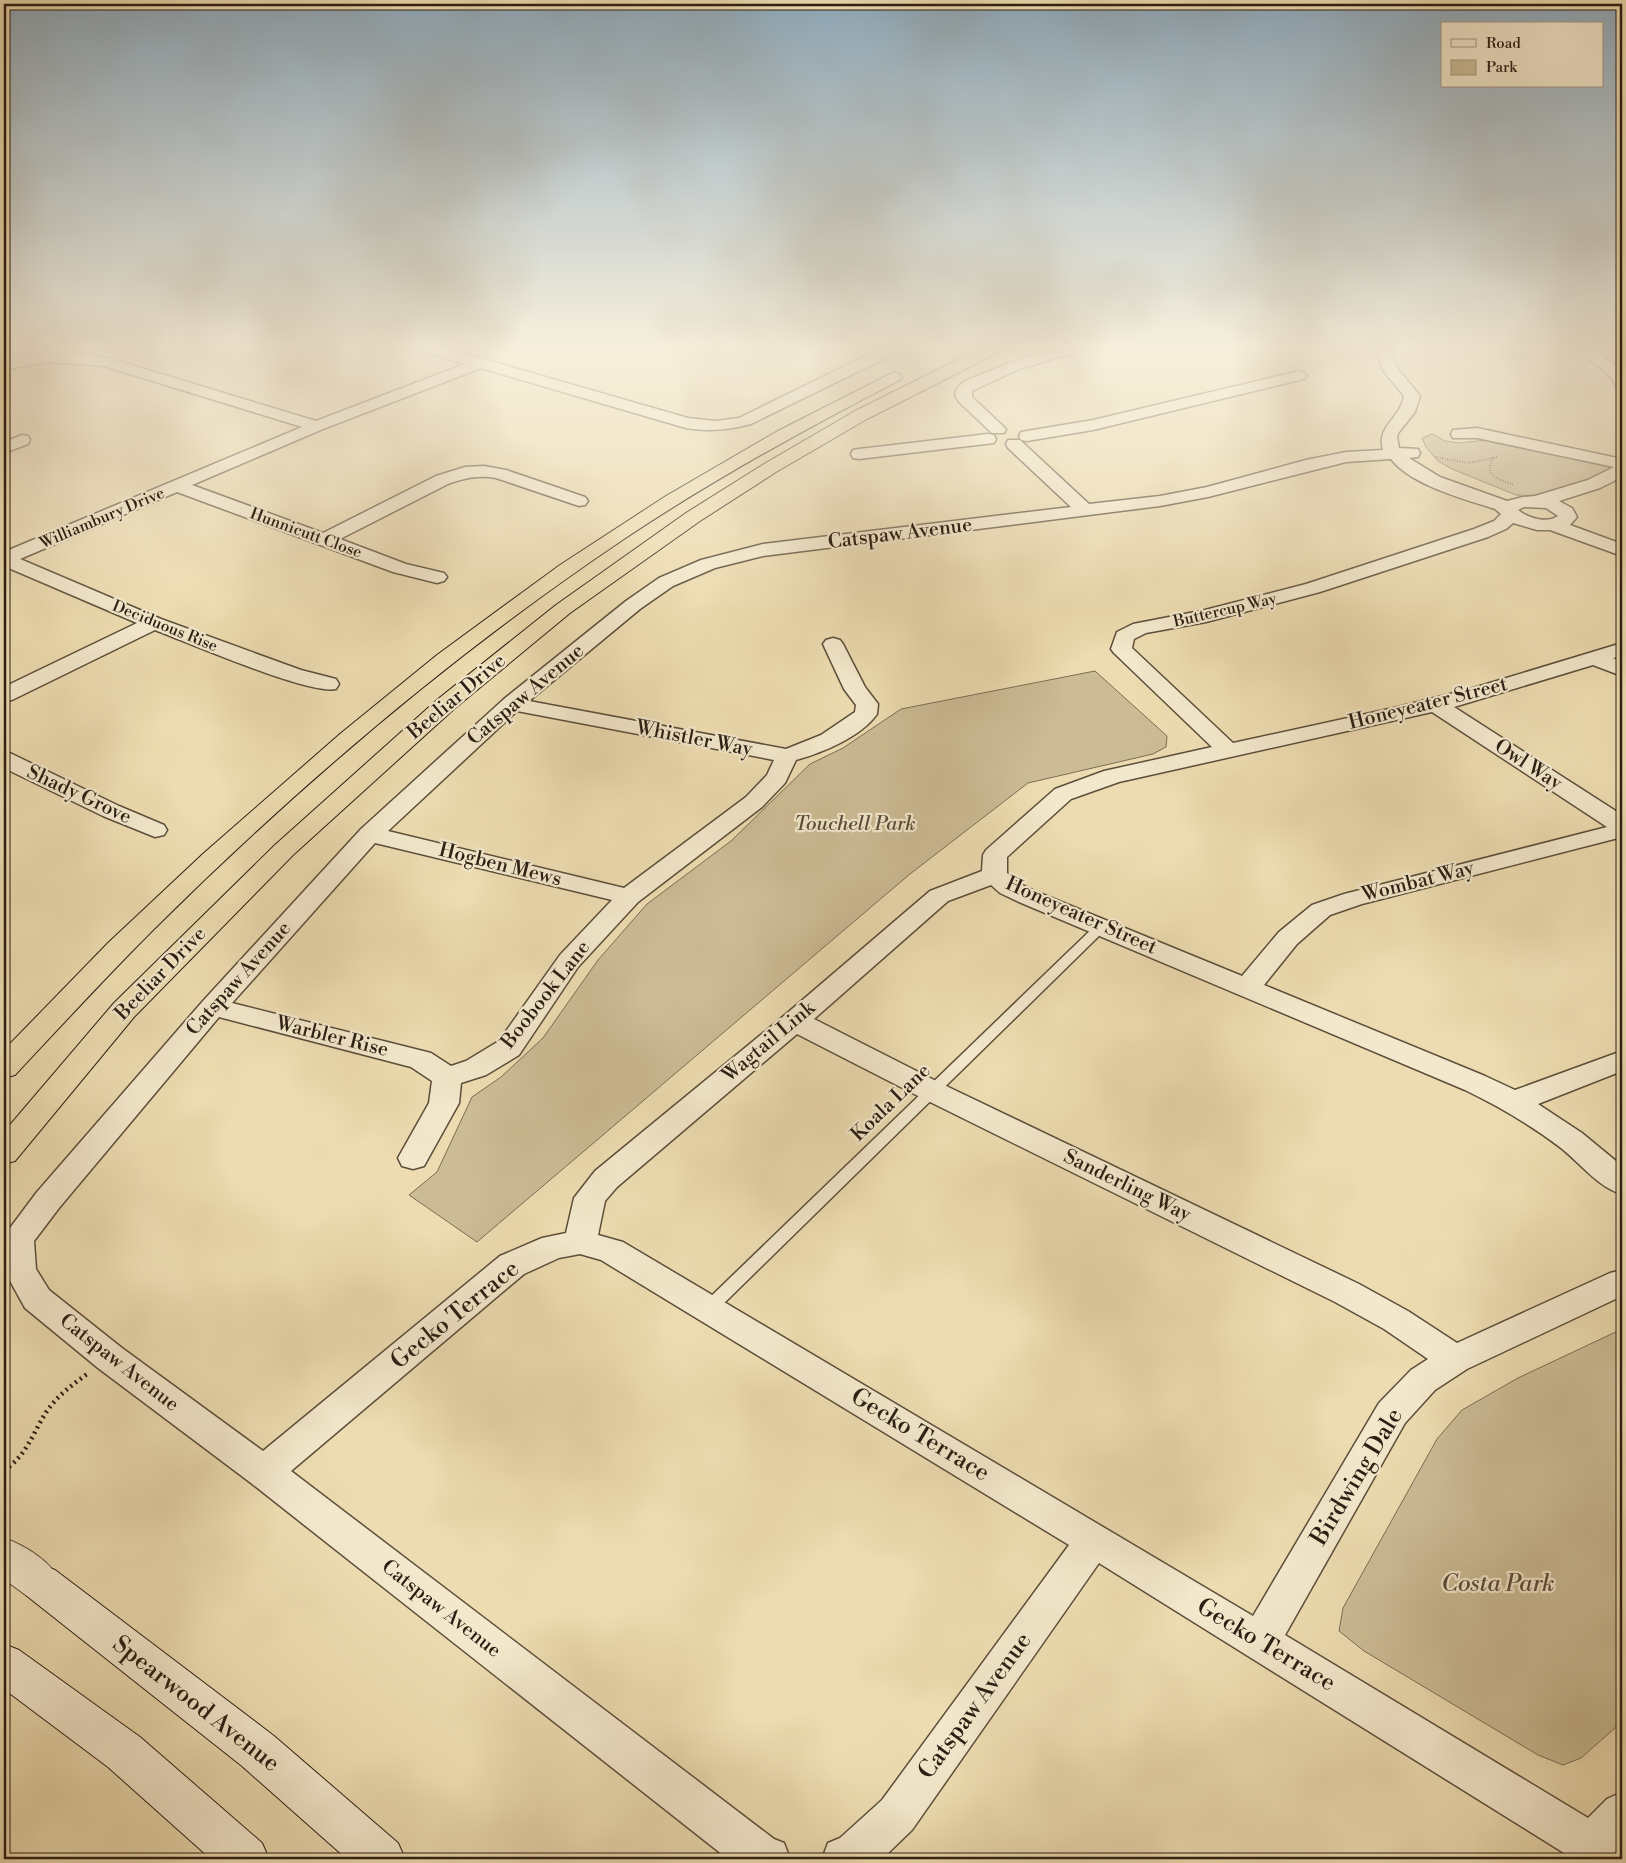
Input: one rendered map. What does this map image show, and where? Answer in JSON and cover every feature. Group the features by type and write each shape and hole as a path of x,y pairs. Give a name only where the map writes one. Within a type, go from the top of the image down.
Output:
{"highway":[{"name":"Beeliar Drive","path":"4,1068 118,949 233,840 387,706 462,645 622,531 684,491 783,435"},
{"name":"Beeliar Drive","path":"4,1153 124,1010 284,850 446,704 563,609 693,517 770,468 827,435"}],"main road":[{"name":"Spearwood Avenue","path":"4,1556 258,1751 382,1859"},
{"path":"4,1664 124,1752 246,1859"}],"street":[{"name":"Williambury Drive","path":"4,559 296,435"},
{"path":"859,454 987,435"},
{"path":"1016,435 1058,483 1085,510"},
{"path":"1020,440 1046,435"},
{"path":"1399,435 1403,453 1418,472 1434,481 1501,505 1519,507 1622,542"},
{"path":"1486,435 1622,464"},
{"path":"4,448 22,440"},
{"name":"Catspaw Avenue","path":"768,1859 761,1857 264,1472 110,1358 37,1299 20,1270 18,1239 48,1200 213,1007 370,834 512,704 633,605 666,582 708,564 764,550 1160,502 1208,492 1346,457 1403,453"},
{"path":"324,540 442,480 473,468 500,474 579,501"},
{"name":"Buttercup Way","path":"1228,751 1121,649 1124,636 1140,628 1206,616 1313,588 1481,533 1500,525 1519,507 1594,484 1622,470"},
{"name":"Buttercup Way","path":"1481,533 1556,520 1594,484"},
{"name":"Hunnicutt Close","path":"177,486 400,568 436,577"},
{"path":"1519,507 1527,522 1556,520 1622,550"},
{"name":"Deciduous Rise","path":"4,559 154,623 292,675 328,684"},
{"path":"4,695 154,623"},
{"name":"Whistler Way","path":"512,704 786,756 811,750 840,734 866,714 867,704 855,689 833,644"},
{"name":"Honeyeater Street","path":"1622,649 1478,694 1112,776 1063,794 995,855 994,875 1009,888 1246,989 1475,1083 1514,1102 1571,1140 1622,1183"},
{"path":"1595,658 1622,670"},
{"name":"Owl Way","path":"1435,704 1622,826"},
{"name":"Boobook Lane","path":"447,1077 476,1068 509,1048 569,961 630,897 754,802 777,778 786,756"},
{"name":"Shady Grove","path":"4,759 110,811 155,830"},
{"name":"Wombat Way","path":"1246,989 1288,938 1321,910 1353,899 1622,830"},
{"name":"Hogben Mews","path":"370,834 630,897"},
{"name":"Wagtail Link","path":"580,1242 590,1198 606,1179 795,1022 939,896 994,875"},
{"name":"Warbler Rise","path":"213,1007 421,1060 447,1077"},
{"name":"Sanderling Way","path":"795,1022 932,1091 1347,1293 1396,1320 1455,1359"},
{"path":"1514,1102 1622,1060"},
{"path":"413,1158 444,1103 447,1077"},
{"name":"Gecko Terrace","path":"264,1472 512,1265 553,1246 580,1242 612,1250 1260,1641 1588,1852"},
{"name":"Birdwing Dale","path":"1260,1641 1392,1414 1423,1380 1455,1359 1622,1282"},
{"name":"Catspaw Avenue","path":"844,1859 855,1855 897,1815 1094,1540"},
{"path":"1588,1852 1622,1814"}],"lane":[{"name":"Koala Lane","path":"709,1308 1101,927"}],"path":[{"path":"1403,453 1469,463 1500,457"},
{"path":"1493,458 1489,465 1490,472 1496,478 1513,485"},
{"path":"4,1470 26,1451 47,1410 73,1385 110,1358"}],"green space":[{"path":"1434,435 1445,441 1458,443 1487,440 1597,462 1606,465 1610,469 1608,477 1551,496 1516,495 1452,469 1438,461 1426,447 1422,438"},
{"name":"Touchell Park","path":"1095,671 1167,736 1166,747 1153,754 1028,783 910,874 477,1242 409,1195 437,1172 472,1097 501,1077 543,1038 598,960 647,904 731,841 810,764 843,748 901,709"},
{"name":"Costa Park","path":"1622,1329 1622,1723 1581,1758 1563,1765 1538,1755 1364,1651 1339,1631 1343,1608 1437,1439 1462,1410 1518,1378"}]}
